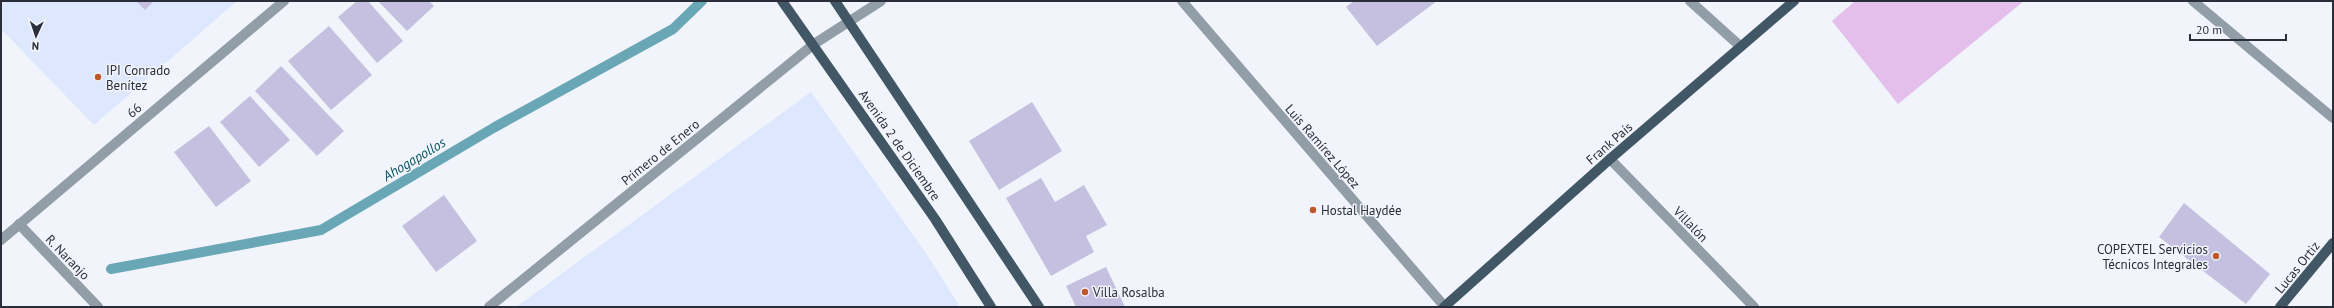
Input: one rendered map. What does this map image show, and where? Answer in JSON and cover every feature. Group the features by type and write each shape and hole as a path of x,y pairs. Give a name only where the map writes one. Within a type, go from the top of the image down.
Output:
{"main road":[{"name":"Avenida 2 de Diciembre","path":"782,1 814,44 935,219 991,307"},
{"name":"Frank País","path":"1445,307 1610,159 1794,1"},
{"name":"Avenida 2 de Diciembre","path":"836,2 851,22 1039,307"},
{"name":"Lucas Ortiz","path":"2280,307 2333,243"}],"street":[{"name":"66","path":"1,240 18,224 284,1"},
{"name":"Primero de Enero","path":"489,307 814,44 851,22 881,1"},
{"name":"Luis Ramírez López","path":"1182,1 1445,307"},
{"path":"1690,1 1740,46"},
{"path":"2193,1 2333,118"},
{"name":"Villalón","path":"1610,159 1754,307"},
{"name":"R. Naranjo","path":"18,224 98,307"}],"shaded area":[{"name":"IPI Conrado Benítez","path":"1,1 237,1 94,125 1,29"},
{"path":"1855,1 2024,1 1898,104 1832,21"},
{"path":"811,92 926,253 960,307 516,307"}],"building":[{"path":"136,1 154,1 145,10"},
{"path":"357,1 368,1 403,41 377,63 338,17"},
{"path":"378,1 429,1 434,6 407,31"},
{"path":"1354,1 1437,1 1377,46 1346,7"},
{"path":"329,26 372,75 331,110 288,61"},
{"path":"281,66 344,131 317,156 255,91"},
{"path":"250,96 290,140 259,167 220,122"},
{"path":"1032,102 1062,151 999,190 969,141"},
{"path":"209,126 251,181 216,207 174,152"},
{"path":"1041,178 1055,202 1084,185 1107,225 1086,236 1094,252 1051,276 1006,198"},
{"path":"444,195 477,241 436,272 402,226"},
{"name":"COPEXTEL Servicios Técnicos Integrales","path":"2184,203 2270,274 2246,304 2159,237"},
{"path":"1106,267 1125,307 1076,307 1066,286"}],"waterway":[{"name":"Ahogapollos","path":"111,269 321,230 495,127 673,29 702,1"}],"place":[{"name":"IPI Conrado Benítez","path":"98,77"},
{"name":"Hostal Haydée","path":"1313,210"},
{"name":"COPEXTEL Servicios Técnicos Integrales","path":"2216,256"},
{"name":"Villa Rosalba","path":"1085,292"}]}
